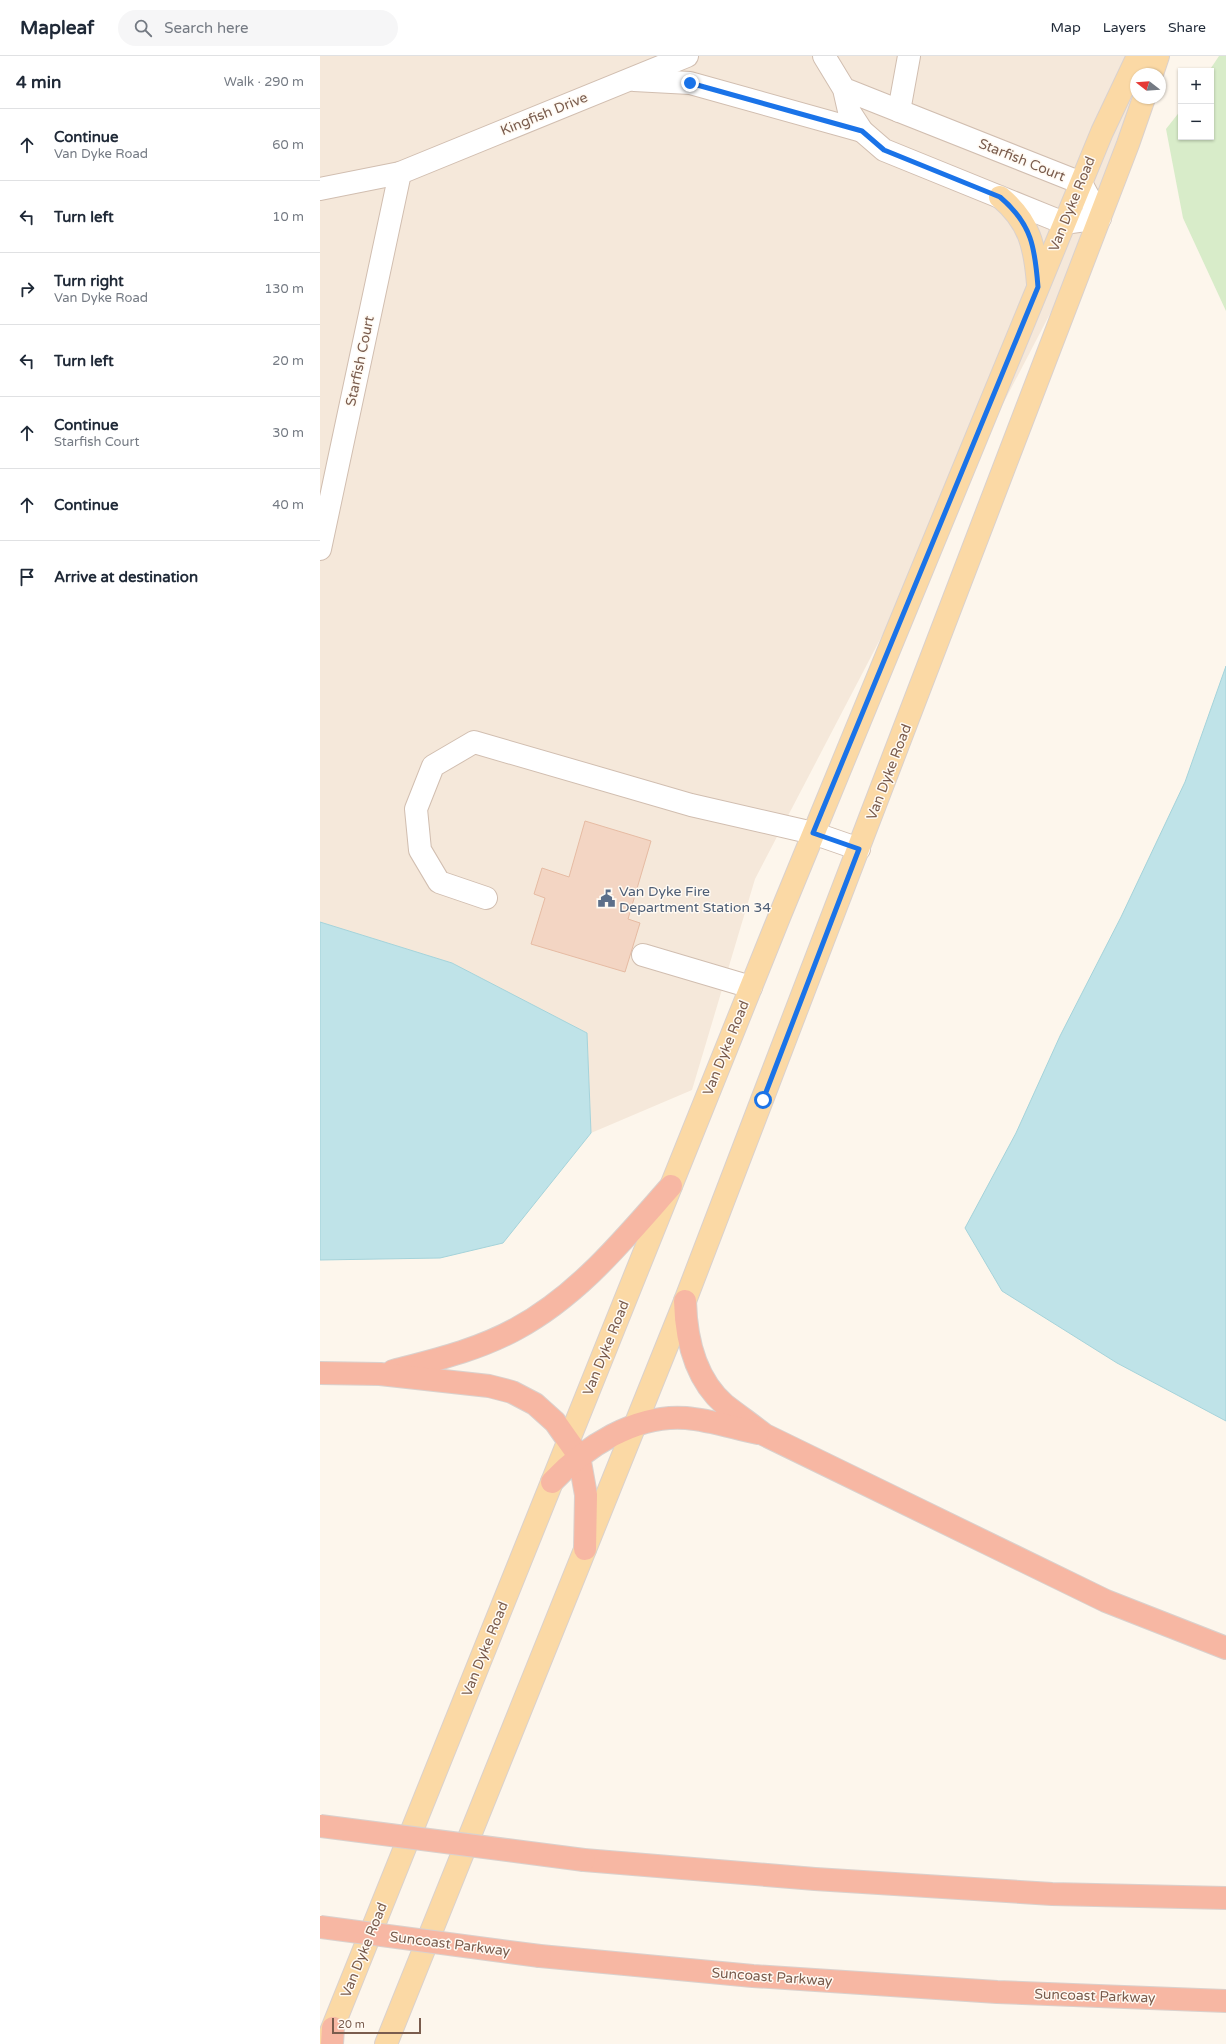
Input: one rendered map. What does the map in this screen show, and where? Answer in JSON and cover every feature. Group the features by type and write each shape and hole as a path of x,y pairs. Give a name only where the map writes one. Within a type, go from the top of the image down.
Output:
{"highway":[{"path":"380,1374 457,1354 478,1347 516,1329 551,1306 587,1278 671,1186"},
{"path":"685,1301 685,1324 689,1344 700,1372 710,1388 724,1404 765,1435 1106,1601 1226,1648"},
{"path":"320,1373 380,1374 489,1386 512,1392 535,1404 555,1422 574,1448 586,1495 585,1549"},
{"path":"574,1448 612,1436 634,1426 653,1420 672,1417 687,1418 765,1435"},
{"path":"320,1826 584,1860 815,1879 1052,1894 1226,1898"},
{"name":"Suncoast Parkway","path":"320,1927 540,1956 784,1978 997,1992 1226,2001"}],"main road":[{"name":"Van Dyke Road","path":"330,2039 552,1482 574,1448 671,1186 813,833 1102,132 1138,56"},
{"path":"1154,68 1158,56"},
{"name":"Van Dyke Road","path":"386,2044 685,1301 1100,218 1142,104"},
{"path":"1000,197 1018,214 1029,235 1034,251 1038,287"}],"street":[{"name":"Kingfish Drive","path":"320,189 400,173 687,56"},
{"path":"824,56 844,89 849,111 862,131 884,150 1064,224 1100,218"},
{"path":"899,111 909,56"},
{"path":"629,80 690,83 862,131"},
{"name":"Starfish Court","path":"844,89 1081,183 1100,218"},
{"name":"Starfish Court","path":"320,549 400,173"},
{"path":"486,898 439,882 420,850 416,809 434,766 474,742 691,805 813,833 859,849"},
{"path":"643,955 751,986"}],"shaded area":[{"path":"320,56 1157,56 1143,68 1130,68 1130,104 1134,104 1100,218 755,879 692,1090 591,1133 587,1033 452,963 320,922"}],"green space":[{"path":"1219,56 1226,56 1226,311 1183,218 1166,129 1178,114 1178,140 1214,140 1214,68 1211,68"}],"water":[{"path":"1226,666 1226,1421 1117,1363 1002,1291 965,1228 1016,1133 1060,1036 1121,917 1185,782"},
{"path":"320,922 452,963 587,1033 591,1133 503,1243 440,1258 320,1260"}],"building":[{"path":"585,821 651,841 628,919 640,923 625,972 531,944 545,898 534,894 542,868 569,877"}],"place":[{"name":"Van Dyke Fire Department Station 34","path":"606,899"}],"route":[{"path":"690,83 746,100 862,131 884,150 1000,197 1013,208 1022,220 1029,235 1034,251 1038,287 813,833 859,849 763,1100"}]}
